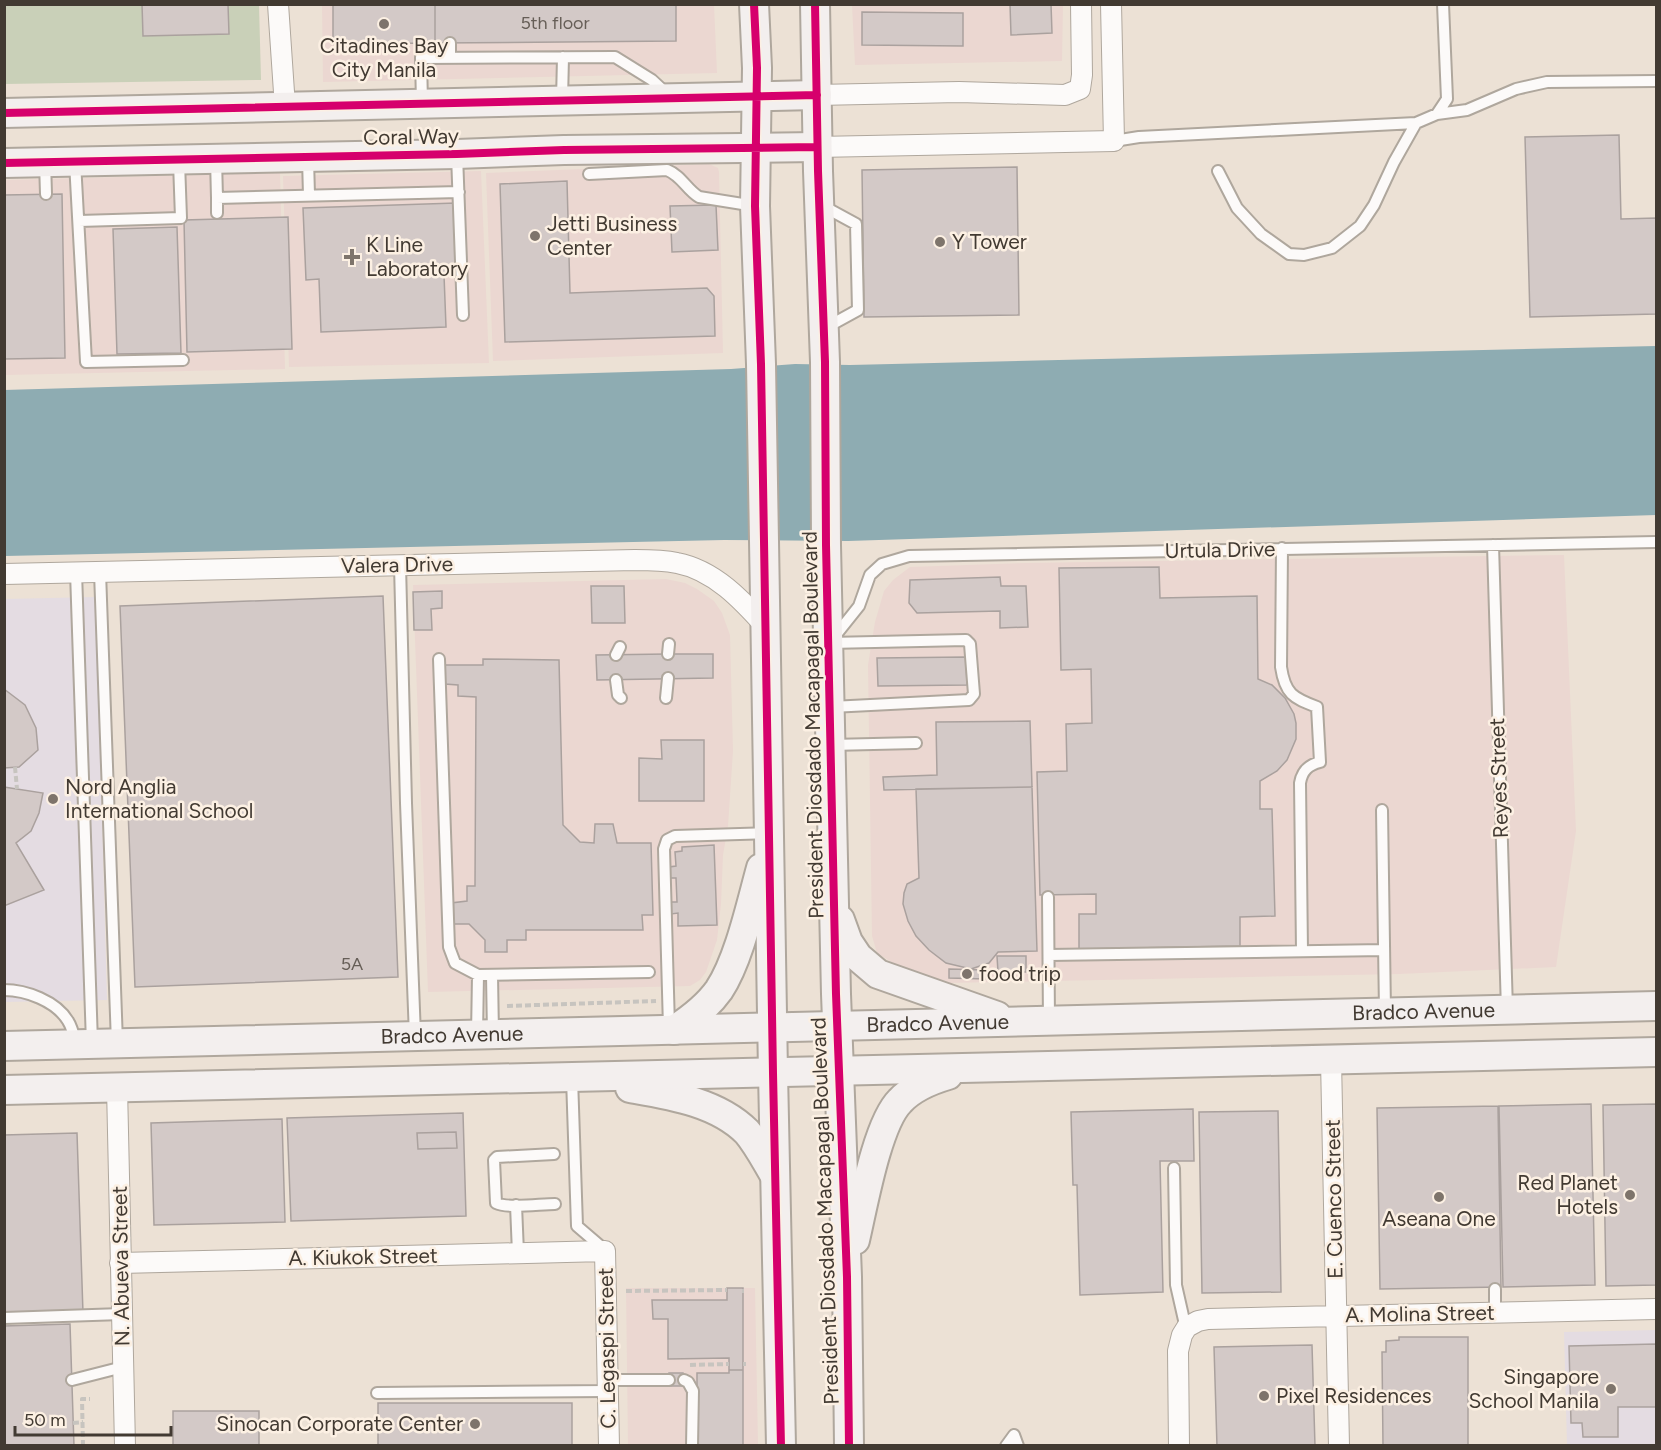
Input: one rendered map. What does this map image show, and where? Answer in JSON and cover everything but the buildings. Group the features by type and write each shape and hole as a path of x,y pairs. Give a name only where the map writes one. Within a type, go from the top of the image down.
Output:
{"street":[{"path":"278,4 285,106"},
{"path":"754,4 757,97 755,206 766,627 772,1027 782,1446"},
{"name":"President Diosdado Macapagal Boulevard","path":"815,4 817,147 825,362 826,545 837,1026 847,1277 849,1446"},
{"path":"817,95 958,92 1065,95 1074,92 1080,89 1082,75 1081,4"},
{"path":"817,147 1114,141 1111,4"},
{"name":"Coral Way","path":"4,113 817,95"},
{"name":"Coral Way","path":"4,163 564,150 817,147"},
{"name":"Valera Drive","path":"4,574 635,560 679,563 708,574 720,582 766,627"},
{"path":"672,1030 694,1017 719,990 739,943 769,838"},
{"path":"835,905 853,950 867,966 878,974 1014,1022"},
{"name":"Bradco Avenue","path":"4,1046 1656,1006"},
{"path":"1068,1065 1040,1060 1034,1052 1036,1038 1043,1033 1070,1032 1091,1021"},
{"path":"270,1084 326,1068 342,1038"},
{"path":"4,1090 1656,1052"},
{"name":"E. Cuenco Street","path":"1331,1060 1339,1446"},
{"path":"847,1277 878,1148 893,1109 921,1085 967,1068"},
{"path":"573,1077 664,1094 715,1110 730,1118 747,1133 776,1178"},
{"name":"N. Abueva Street","path":"117,1087 124,1446"},
{"name":"A. Kiukok Street","path":"120,1263 605,1251"},
{"name":"C. Legaspi Street","path":"605,1251 609,1446"},
{"name":"A. Molina Street","path":"1186,1329 1198,1321 1208,1319 1656,1309"},
{"path":"1179,1446 1178,1351 1186,1329"}],"lane":[{"path":"1437,114 1446,99 1443,4"},
{"path":"450,43 450,58"},
{"path":"422,44 422,104"},
{"path":"562,57 562,101"},
{"path":"421,58 615,57 652,80 672,99"},
{"path":"1114,141 1139,137 1416,123 1437,114 1467,110 1516,89 1546,82 1656,81"},
{"path":"1218,171 1237,208 1261,234 1289,254 1304,255 1332,248 1360,226 1374,205 1394,162 1416,123"},
{"path":"457,154 463,315"},
{"path":"308,157 309,195"},
{"path":"216,158 217,213"},
{"path":"79,221 181,218 179,159"},
{"path":"75,161 86,362 183,360"},
{"path":"45,162 46,195"},
{"path":"589,174 667,170 676,173 693,194 699,197 755,206"},
{"path":"217,198 459,192"},
{"name":"Urtula Drive","path":"829,643 859,606 870,575 882,564 909,556 1656,542"},
{"name":"Reyes Street","path":"1492,545 1507,1010"},
{"path":"1282,548 1281,667 1283,681 1288,691 1297,699 1317,707 1320,762 1305,769 1300,783 1302,951"},
{"path":"400,566 415,1036"},
{"path":"76,572 95,1043"},
{"path":"95,1043 100,572"},
{"path":"829,643 966,640 970,644 974,694 969,700 830,707"},
{"path":"439,659 448,947 455,963 478,975 649,972"},
{"path":"666,698 668,678"},
{"path":"616,680 618,695 621,699"},
{"path":"831,745 916,743"},
{"path":"1382,810 1385,1013"},
{"path":"672,1030 668,1001 664,849 667,840 675,836 769,838"},
{"path":"1048,897 1050,1021"},
{"path":"1048,955 1384,950"},
{"path":"478,975 485,1034"},
{"path":"485,1034 493,1006 492,975"},
{"path":"4,990 16,990 46,1000 95,1043"},
{"path":"573,1077 577,1226 605,1251"},
{"path":"554,1154 497,1157 494,1160 496,1203 500,1205 555,1204"},
{"path":"1174,1168 1176,1285 1186,1329"},
{"path":"516,1205 518,1253"},
{"path":"1495,1289 1495,1312"},
{"path":"4,1318 122,1314"},
{"path":"72,1380 123,1367"},
{"path":"377,1393 608,1385 669,1380"},
{"path":"684,1380 688,1382 693,1391 692,1446"},
{"path":"1006,1446 1014,1435 1018,1446"}],"path":[{"path":"15,767 17,789"},
{"path":"493,1006 668,1001"},
{"path":"626,1291 727,1290"},
{"path":"689,1365 729,1364"},
{"path":"83,1446 82,1399 90,1399"},
{"path":"73,1423 83,1422"}],"shaded area":[{"path":"322,5 714,5 717,73 323,82"},
{"path":"852,5 1063,5 1062,61 855,65"},
{"path":"709,164 718,168 719,172 723,353 493,361 486,173"},
{"path":"481,171 489,363 289,367 283,176"},
{"path":"280,173 285,369 5,375 4,180"},
{"path":"1564,555 1576,831 1556,967 1399,974 947,983 901,968 877,953 872,936 868,665 875,622 884,591 893,580 910,567 1026,563"},
{"path":"666,579 685,583 714,601 722,613 730,635 733,751 728,826 723,855 717,940 706,972 700,980 690,986 428,992 413,585"},
{"name":"Nord Anglia International School","path":"96,597 107,1000 5,1002 4,599"},
{"path":"626,1288 755,1288 758,1445 628,1445"},
{"name":"Singapore School Manila","path":"1656,1330 1656,1445 1567,1445 1564,1332"}],"green space":[{"path":"4,5 259,5 261,80 5,84"}],"water":[{"path":"1656,346 1656,515 848,541 724,540 5,556 4,390 731,369 795,364 850,365"}],"cycle path":[{"path":"754,4 757,68 755,206 761,364 781,1446"},
{"path":"815,4 825,362 826,545 836,994 847,1277 849,1446"},
{"path":"4,113 817,95"},
{"path":"4,163 564,150 817,147"}],"place":[{"name":"Citadines Bay City Manila","path":"384,24"},
{"name":"Jetti Business Center","path":"535,236"},
{"name":"Y Tower","path":"940,242"},
{"name":"K Line Laboratory","path":"352,257"},
{"name":"Nord Anglia International School","path":"53,799"},
{"name":"food trip","path":"967,974"},
{"name":"Red Planet Hotels","path":"1630,1195"},
{"name":"Aseana One","path":"1439,1197"},
{"name":"Singapore School Manila","path":"1611,1389"},
{"name":"Pixel Residences","path":"1264,1396"},
{"name":"Sinocan Corporate Center","path":"475,1424"}]}
